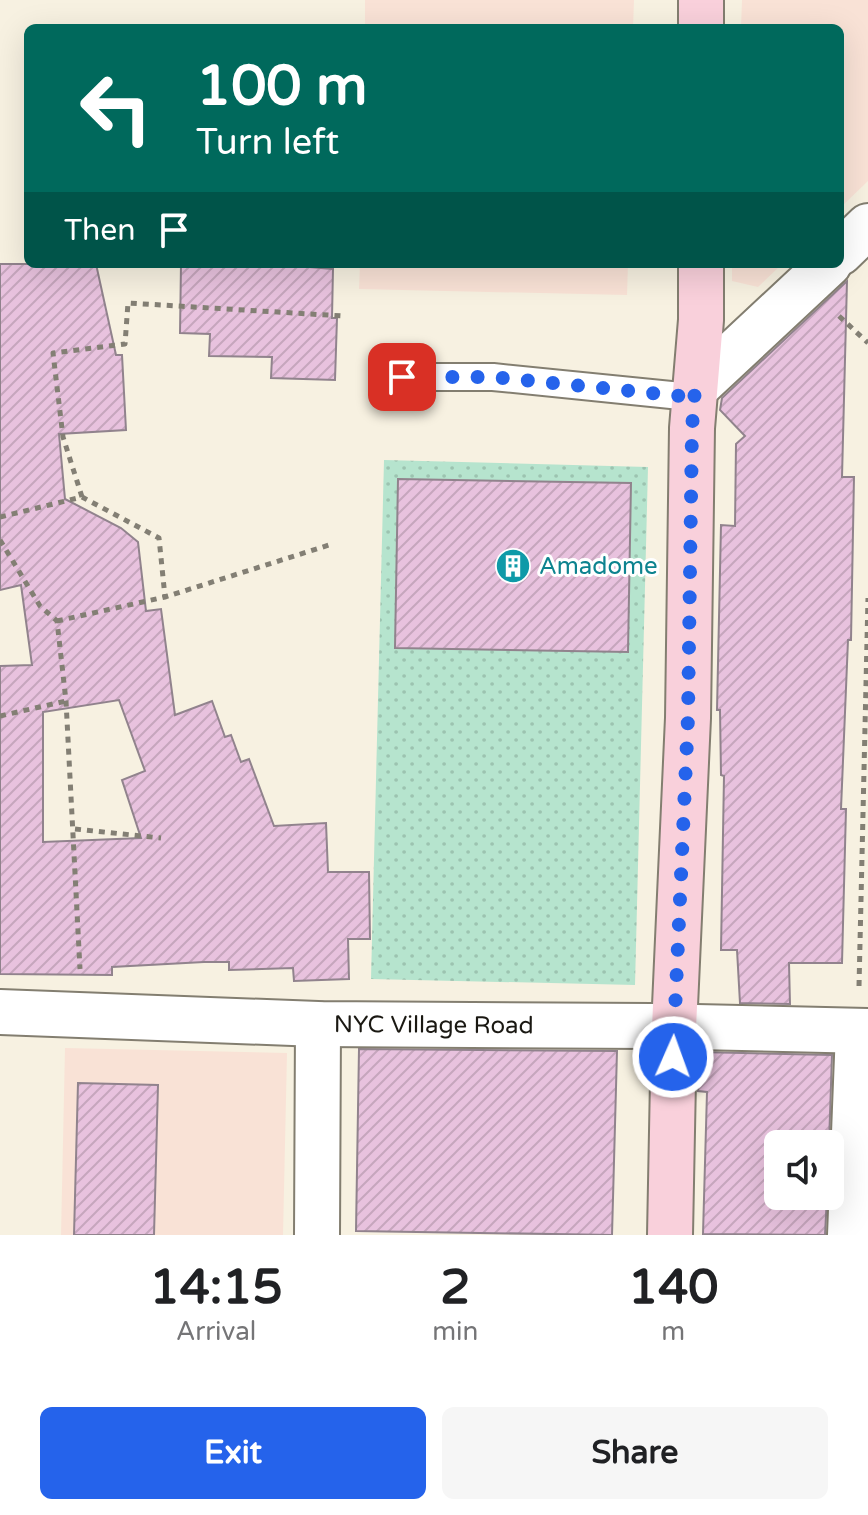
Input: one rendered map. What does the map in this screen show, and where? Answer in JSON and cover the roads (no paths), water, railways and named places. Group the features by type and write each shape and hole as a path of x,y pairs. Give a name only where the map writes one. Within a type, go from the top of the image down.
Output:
{"street":[{"path":"701,0 701,24"},
{"path":"844,249 868,226"},
{"path":"670,1235 674,1028 688,718 692,428 701,320 701,268"},
{"path":"695,389 825,268"},
{"name":"NYC Village Road","path":"0,1012 318,1024 863,1031"},
{"path":"317,1235 318,1024"},
{"path":"850,1235 863,1031"}],"lane":[{"path":"402,377 493,377 681,396 695,389"}],"place":[{"name":"Amadome","path":"513,566"}]}
